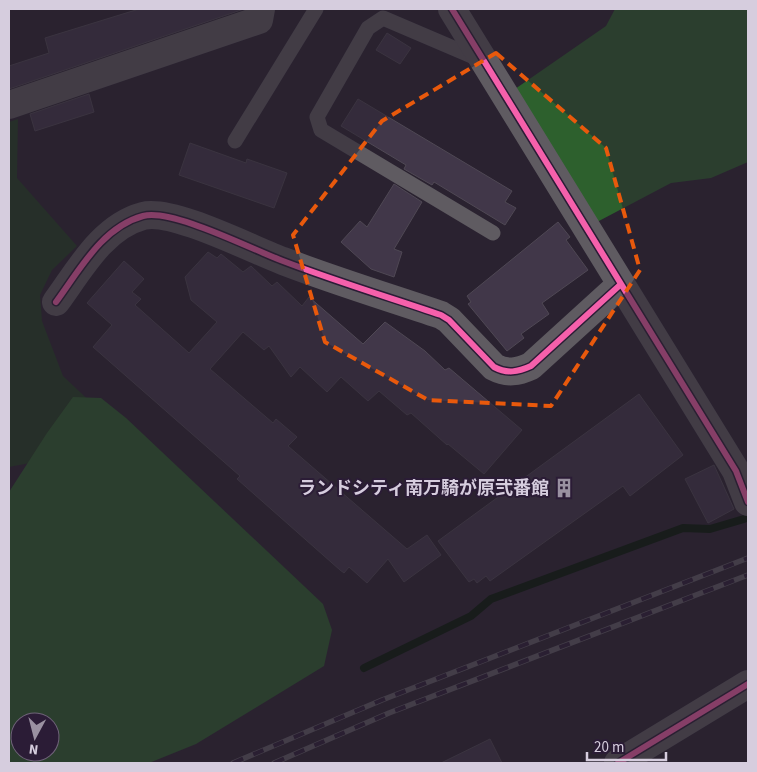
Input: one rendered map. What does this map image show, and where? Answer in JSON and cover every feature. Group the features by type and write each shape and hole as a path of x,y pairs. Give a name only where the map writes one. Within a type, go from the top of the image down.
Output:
{"street":[{"path":"9,104 260,20 261,9"},
{"path":"452,9 620,285 736,470 748,502"},
{"path":"56,302 103,239 143,216 158,214 184,222 283,261 441,315 449,320 494,367 502,372 519,372 531,366 620,285"},
{"path":"618,763 748,684"}],"lane":[{"path":"235,141 316,9"},
{"path":"484,61 383,18 368,28 317,117 321,130 493,233"}],"highlighted area":[{"path":"496,53 606,148 640,270 551,406 428,400 325,342 293,235 382,121"}],"green space":[{"path":"615,9 748,9 748,162 711,178 671,183 597,222 515,89 606,26"},
{"path":"18,119 17,178 77,246 52,270 40,295 42,321 63,376 98,409 30,463 9,467 9,122"},
{"path":"73,397 101,398 126,418 323,604 332,630 324,666 196,744 149,763 9,763 9,492"}],"building":[{"path":"139,9 244,9 9,89 9,66 49,53 45,38"},
{"path":"387,33 411,48 400,64 376,50"},
{"path":"89,94 94,112 35,131 30,114"},
{"path":"358,99 512,191 505,202 516,208 505,225 434,182 432,185 404,169 406,165 341,126"},
{"path":"190,143 246,163 247,159 287,173 274,208 179,175"},
{"path":"394,184 422,202 394,249 402,252 394,277 371,269 341,242 360,221 367,227"},
{"path":"558,222 570,237 566,240 588,270 542,303 549,314 521,334 524,338 507,351 468,304 471,302 467,296"},
{"path":"208,252 217,258 221,254 243,272 251,266 272,286 277,282 302,306 309,297 363,344 385,322 425,351 445,370 449,368 522,430 484,474 411,413 407,415 379,391 368,401 341,377 327,392 300,367 291,377 269,346 264,350 243,332 210,369 273,423 276,419 297,437 288,446 407,549 427,535 441,555 404,582 388,559 367,583 349,567 344,573 340,570 237,479 240,476 93,347 112,325 87,303 124,261 144,279 132,292 141,299 135,305 189,353 217,322 191,300 185,277"},
{"name":"ランドシティ南万騎が原弐番館","path":"639,394 683,455 630,496 623,486 490,581 486,576 477,583 474,579 469,582 438,541"},
{"path":"714,465 734,509 708,523 685,479"},
{"path":"490,739 502,763 441,763"}],"waterway":[{"path":"364,668 471,616 491,599 683,528 710,529 744,519"}],"railway":[{"path":"233,763 382,700 748,558"},
{"path":"274,763 389,713 748,575"}],"cycle path":[{"path":"452,9 736,471 748,502"},
{"path":"56,302 83,264 115,230 143,216 156,215 173,218 213,231 270,256 441,315 449,320 494,367 508,371 522,370 531,366 620,285"},
{"path":"618,763 748,684"}],"place":[{"name":"ランドシティ南万騎が原弐番館","path":"564,488"}]}
